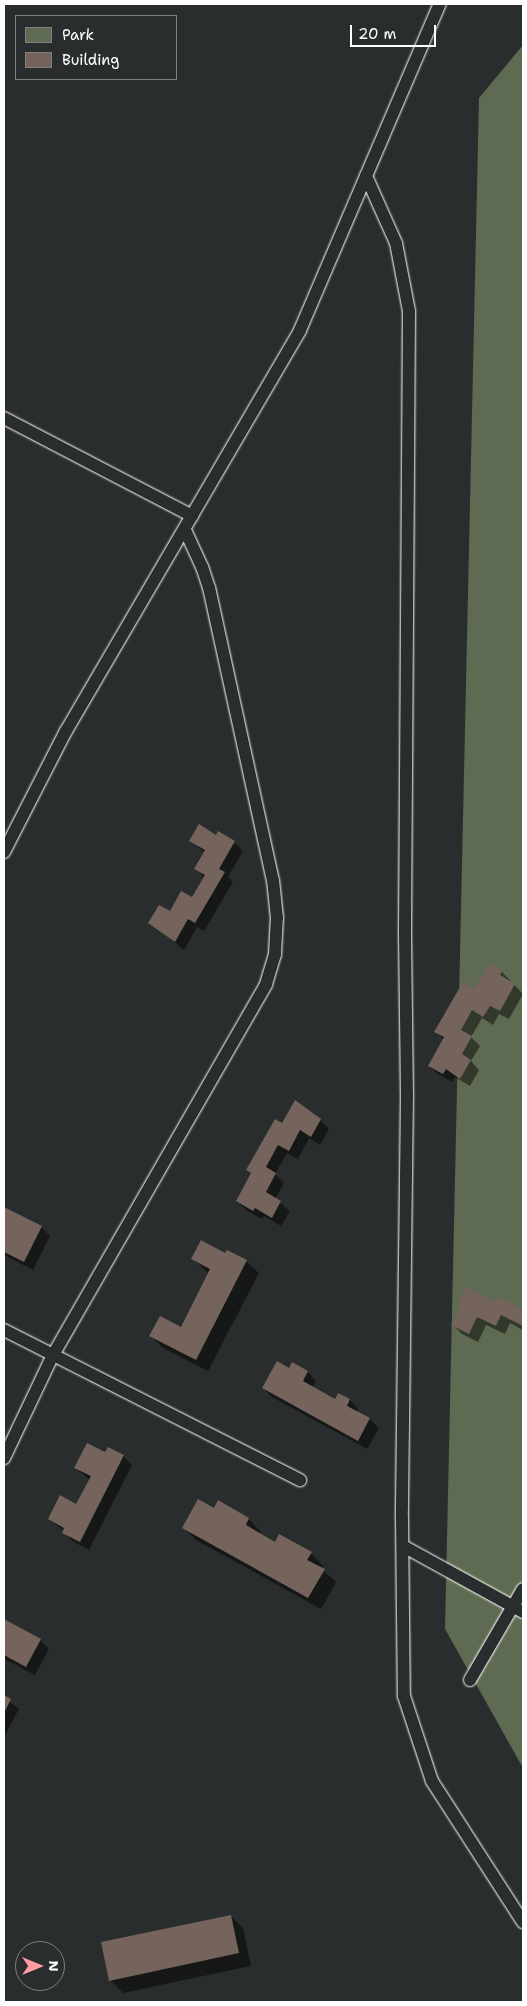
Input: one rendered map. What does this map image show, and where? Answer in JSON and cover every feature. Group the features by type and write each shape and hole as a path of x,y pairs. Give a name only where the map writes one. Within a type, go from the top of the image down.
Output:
{"lane":[{"path":"4,852 66,731 300,330 440,4"},
{"path":"366,176 396,243 409,311 405,934 407,1094 403,1546 404,1696 432,1782 523,1922"},
{"path":"4,418 192,516"},
{"path":"4,1458 53,1355 266,984 275,954 277,918 273,881 209,588 202,567 185,530"},
{"path":"4,1330 300,1480"},
{"path":"403,1546 518,1609"},
{"path":"470,1680 518,1609 523,1588"}],"green space":[{"path":"523,45 523,1768 445,1629 479,98"}],"building":[{"path":"199,824 216,835 218,831 235,841 219,869 225,872 195,923 188,919 175,942 148,923 159,905 170,911 181,891 192,897 205,875 194,869 205,850 189,841"},
{"path":"489,963 502,971 500,975 515,984 500,1011 490,1006 483,1017 472,1010 461,1030 472,1036 462,1054 471,1060 460,1079 446,1069 443,1074 428,1066 444,1037 434,1032 463,982 474,989"},
{"path":"295,1100 321,1119 311,1137 300,1130 289,1151 278,1145 266,1167 276,1173 266,1192 281,1201 272,1218 255,1208 253,1211 236,1201 251,1173 246,1170 275,1119 282,1123"},
{"path":"4,1207 42,1226 24,1262 4,1252"},
{"path":"201,1240 225,1253 227,1250 247,1260 196,1360 149,1336 160,1316 181,1327 210,1269 191,1259"},
{"path":"465,1287 494,1302 496,1296 523,1309 523,1326 501,1315 496,1326 477,1317 469,1334 451,1325 460,1308 457,1306"},
{"path":"523,1328 523,1339 519,1337"},
{"path":"277,1361 289,1368 292,1362 308,1371 303,1381 335,1399 338,1393 350,1399 347,1406 370,1418 358,1441 262,1388"},
{"path":"87,1443 105,1452 108,1447 124,1455 80,1542 62,1533 64,1528 48,1519 60,1495 76,1504 91,1476 74,1468"},
{"path":"198,1499 214,1508 218,1500 249,1518 246,1525 275,1542 279,1534 312,1552 307,1560 325,1569 308,1598 182,1528"},
{"path":"4,1619 41,1639 26,1667 4,1655"},
{"path":"4,1695 11,1699 4,1713"},
{"path":"231,1915 239,1953 109,1981 101,1942"}]}
